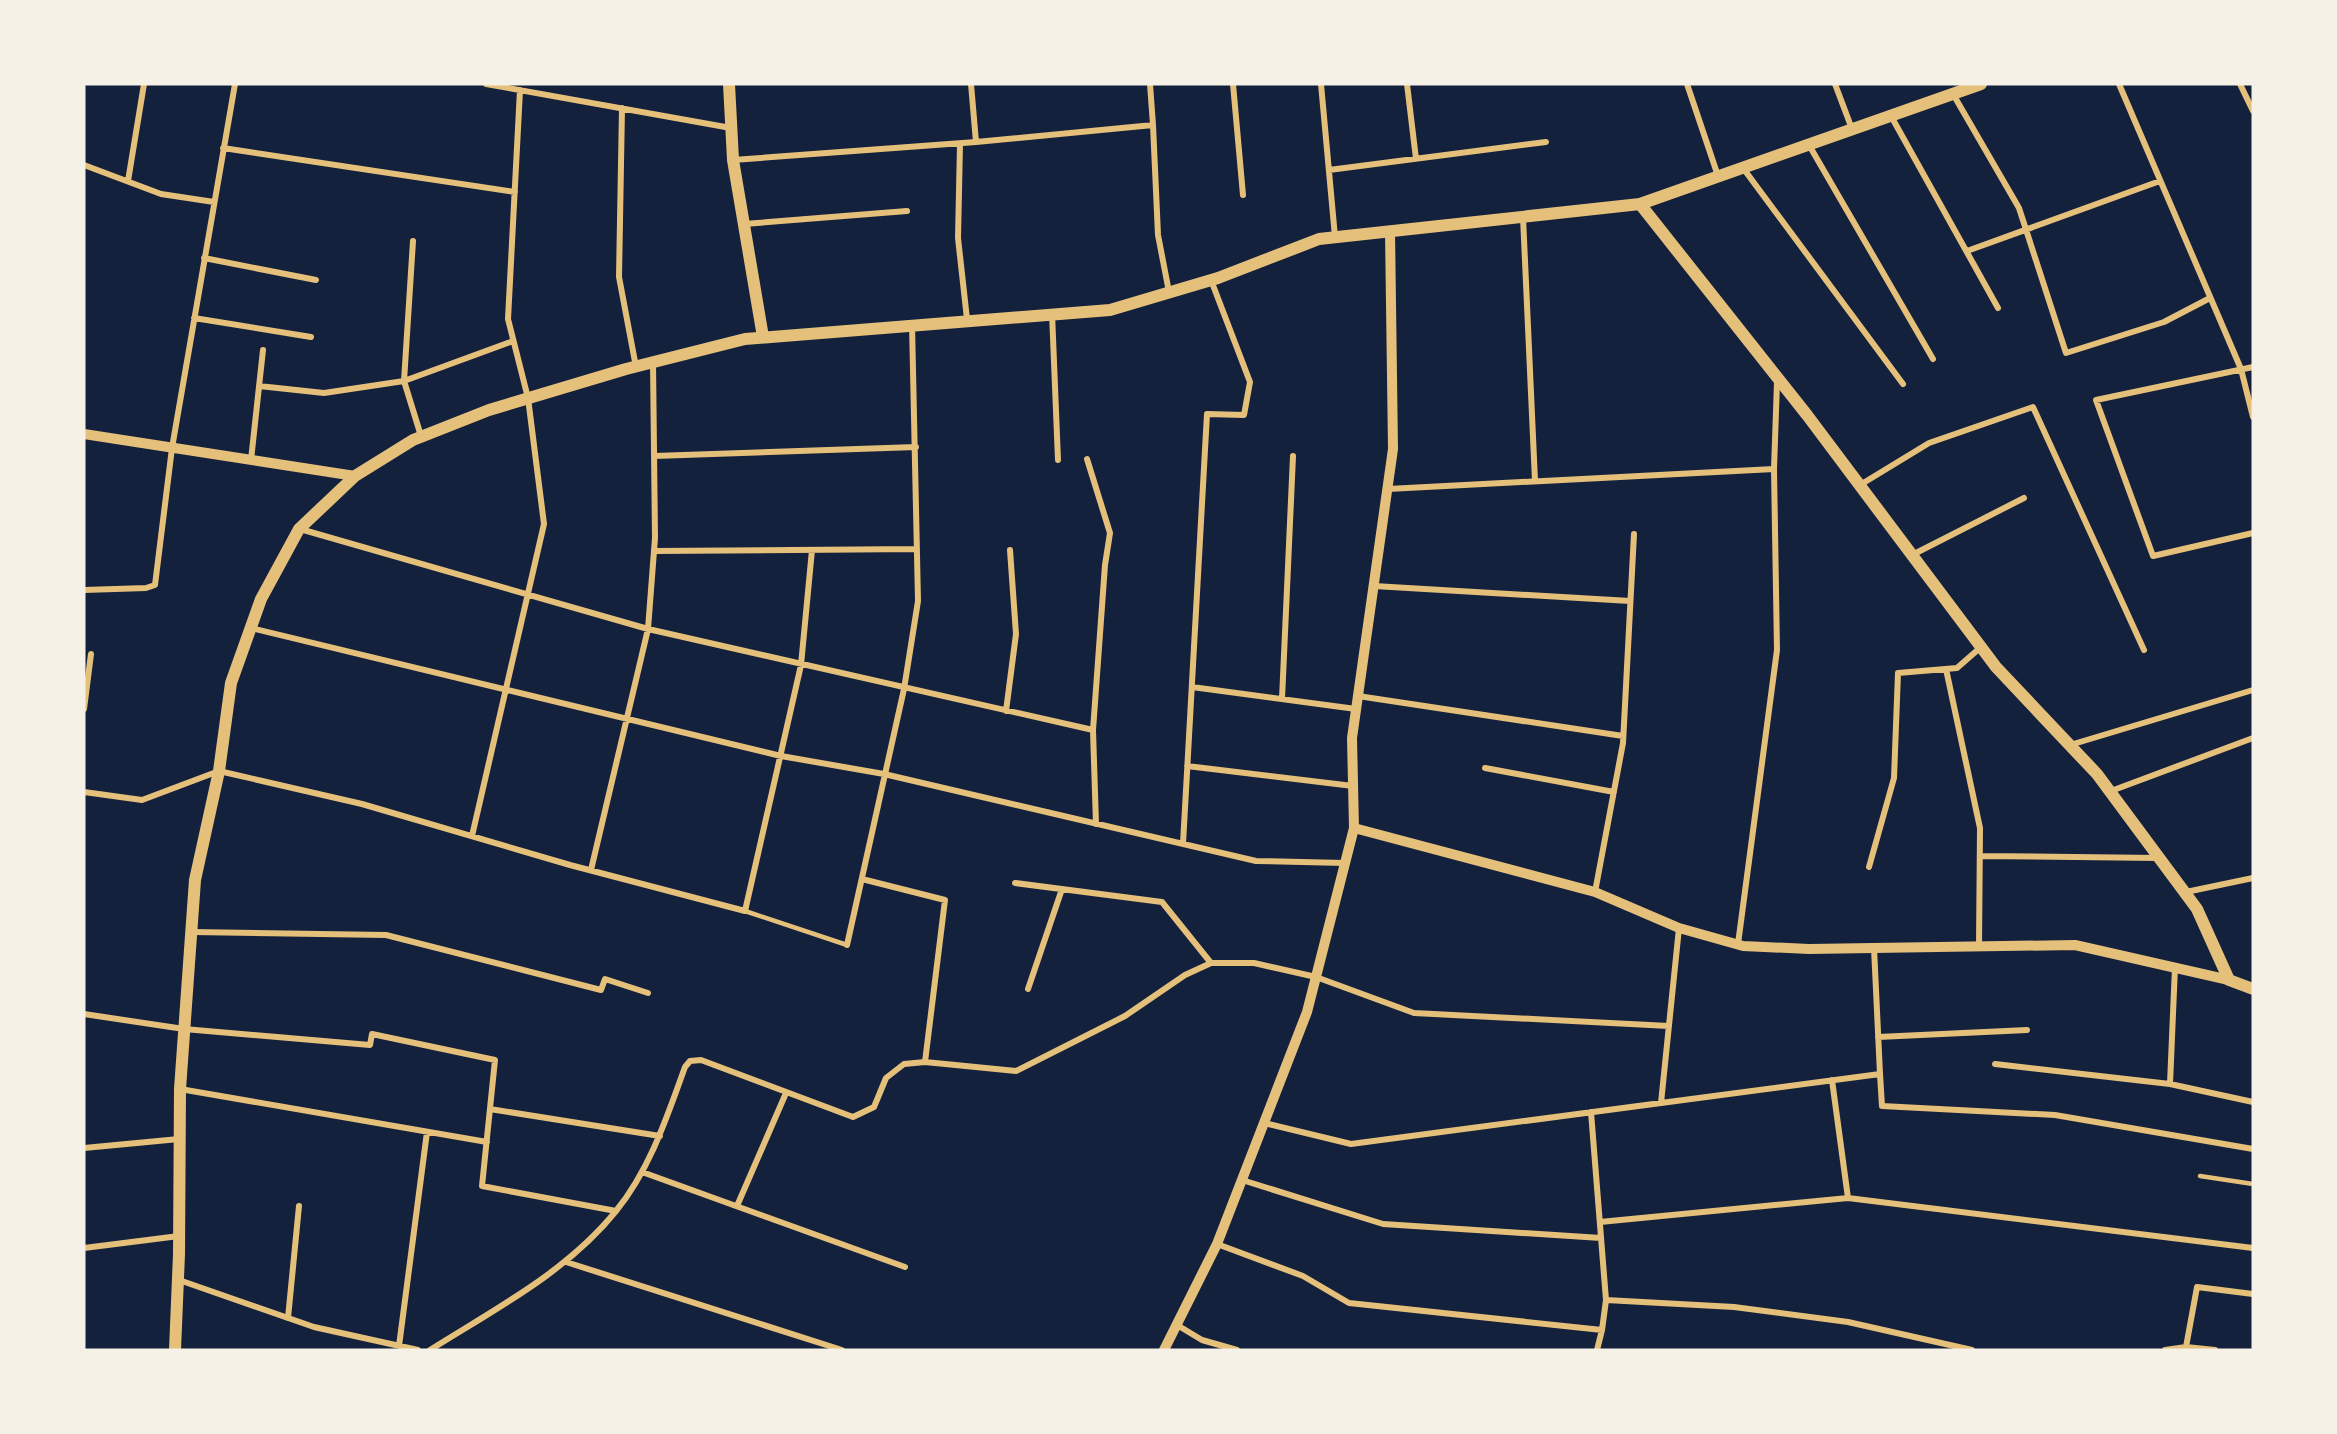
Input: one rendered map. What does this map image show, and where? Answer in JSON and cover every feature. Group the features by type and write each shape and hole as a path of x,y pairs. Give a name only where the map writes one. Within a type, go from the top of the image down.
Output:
{"main road":[{"path":"729,84 733,160 763,337"},
{"path":"175,1350 179,1236 180,1089 195,880 219,771 231,683 261,599 299,529 355,476 422,436 528,398 653,362 763,337 912,323 1110,309 1211,280 1319,239 1640,204 1981,84"},
{"path":"1640,204 1778,378 1996,668 2110,792 2197,909 2229,980 2253,989"}],"street":[{"path":"128,181 144,84"},
{"path":"84,590 146,588 154,585 172,447 235,84"},
{"path":"486,84 731,128"},
{"path":"971,84 975,142"},
{"path":"1150,84 1158,235 1168,292"},
{"path":"1233,84 1244,195"},
{"path":"1321,84 1335,237"},
{"path":"1407,84 1416,159"},
{"path":"1687,84 1718,176"},
{"path":"1835,84 1852,129"},
{"path":"2119,84 2241,369 2253,417"},
{"path":"2240,84 2253,111"},
{"path":"472,836 508,689 544,524 528,398 508,319 520,90"},
{"path":"1953,94 2019,208 2066,353 2164,322 2210,298"},
{"path":"622,108 619,278 636,367"},
{"path":"1891,116 1998,308"},
{"path":"733,160 960,144 1153,125"},
{"path":"1329,170 1546,142"},
{"path":"960,144 958,238 967,319"},
{"path":"1809,144 1934,359"},
{"path":"224,148 515,192"},
{"path":"84,174 85,165 161,194 214,202"},
{"path":"1742,168 1903,384"},
{"path":"1967,251 2160,181"},
{"path":"744,224 907,211"},
{"path":"1523,217 1535,481"},
{"path":"1164,1350 1217,1244 1307,1011 1354,828 1352,738 1393,449 1390,231"},
{"path":"413,241 404,381 422,436"},
{"path":"204,258 316,280"},
{"path":"1183,844 1207,414 1244,415 1250,382 1211,280"},
{"path":"1052,312 1058,460"},
{"path":"194,318 311,337"},
{"path":"848,945 904,689 918,601 912,323"},
{"path":"259,387 324,393 404,381 513,341"},
{"path":"251,460 263,350"},
{"path":"591,870 648,629 654,551 653,362"},
{"path":"2253,367 2096,400 2153,556 2253,533"},
{"path":"1738,944 1777,650 1774,469 1778,378"},
{"path":"1860,485 1929,443 2033,407 2144,650"},
{"path":"84,434 355,476"},
{"path":"654,456 916,447"},
{"path":"1282,699 1293,456"},
{"path":"1087,459 1110,532 1105,566 1094,730 1096,824"},
{"path":"1388,489 1774,469"},
{"path":"1912,555 2024,498"},
{"path":"299,529 648,629 904,689 1094,730"},
{"path":"1595,892 1623,736 1634,534"},
{"path":"654,551 917,549"},
{"path":"84,792 142,800 219,771 362,804 591,870 746,911 801,665 812,550"},
{"path":"1006,711 1016,634 1010,550"},
{"path":"1374,586 1630,601"},
{"path":"251,628 781,756 884,774 1256,861 1345,863"},
{"path":"1869,867 1894,778 1898,673 1957,668 1981,647"},
{"path":"84,709 91,654"},
{"path":"1946,669 1980,828 1979,946"},
{"path":"1192,687 1356,709"},
{"path":"2069,745 2253,690"},
{"path":"1357,696 1623,736"},
{"path":"2110,792 2253,738"},
{"path":"1188,766 1353,786"},
{"path":"1485,768 1614,792"},
{"path":"1354,828 1595,892 1679,928 1738,944 1809,949 2075,945 2229,980"},
{"path":"1980,856 2160,858"},
{"path":"2185,892 2253,878"},
{"path":"862,879 945,900 925,1062"},
{"path":"1015,883 1162,902 1211,963"},
{"path":"1028,989 1062,889"},
{"path":"1661,1103 1679,928"},
{"path":"191,933 386,934 601,990 605,979 648,993"},
{"path":"1874,948 1882,1106 2055,1115 2253,1149"},
{"path":"430,1350 566,1262 616,1211 642,1172 660,1136 685,1067 690,1061 701,1060 853,1117 874,1107 886,1078 904,1064 925,1062 975,1069 1016,1071 1125,1016 1185,975 1211,963 1254,963 1316,977 1414,1013 1669,1026"},
{"path":"2170,1084 2175,967"},
{"path":"84,1014 184,1029 370,1045 372,1034 495,1060 482,1186 616,1211"},
{"path":"1878,1037 2027,1030"},
{"path":"1995,1064 2170,1084 2253,1102"},
{"path":"1264,1123 1351,1144 1880,1074"},
{"path":"1832,1080 1848,1198"},
{"path":"180,1089 487,1142"},
{"path":"737,1206 786,1093"},
{"path":"490,1109 660,1136"},
{"path":"1591,1112 1606,1300 1597,1350"},
{"path":"399,1346 427,1132"},
{"path":"84,1148 180,1139"},
{"path":"642,1172 905,1268"},
{"path":"1242,1180 1383,1224 1601,1238"},
{"path":"1600,1222 1848,1198 2253,1248"},
{"path":"288,1318 299,1206"},
{"path":"84,1248 179,1236"},
{"path":"1217,1244 1303,1276 1349,1303 1602,1330"},
{"path":"566,1262 842,1350"},
{"path":"178,1280 314,1327 418,1350"},
{"path":"2186,1347 2197,1287 2253,1294"},
{"path":"1606,1300 1734,1307 1848,1322 1972,1350"},
{"path":"1177,1325 1202,1340 1236,1350"},
{"path":"2165,1350 2186,1347 2216,1350"}],"lane":[{"path":"746,911 848,945"},
{"path":"2200,1176 2253,1184"}]}
